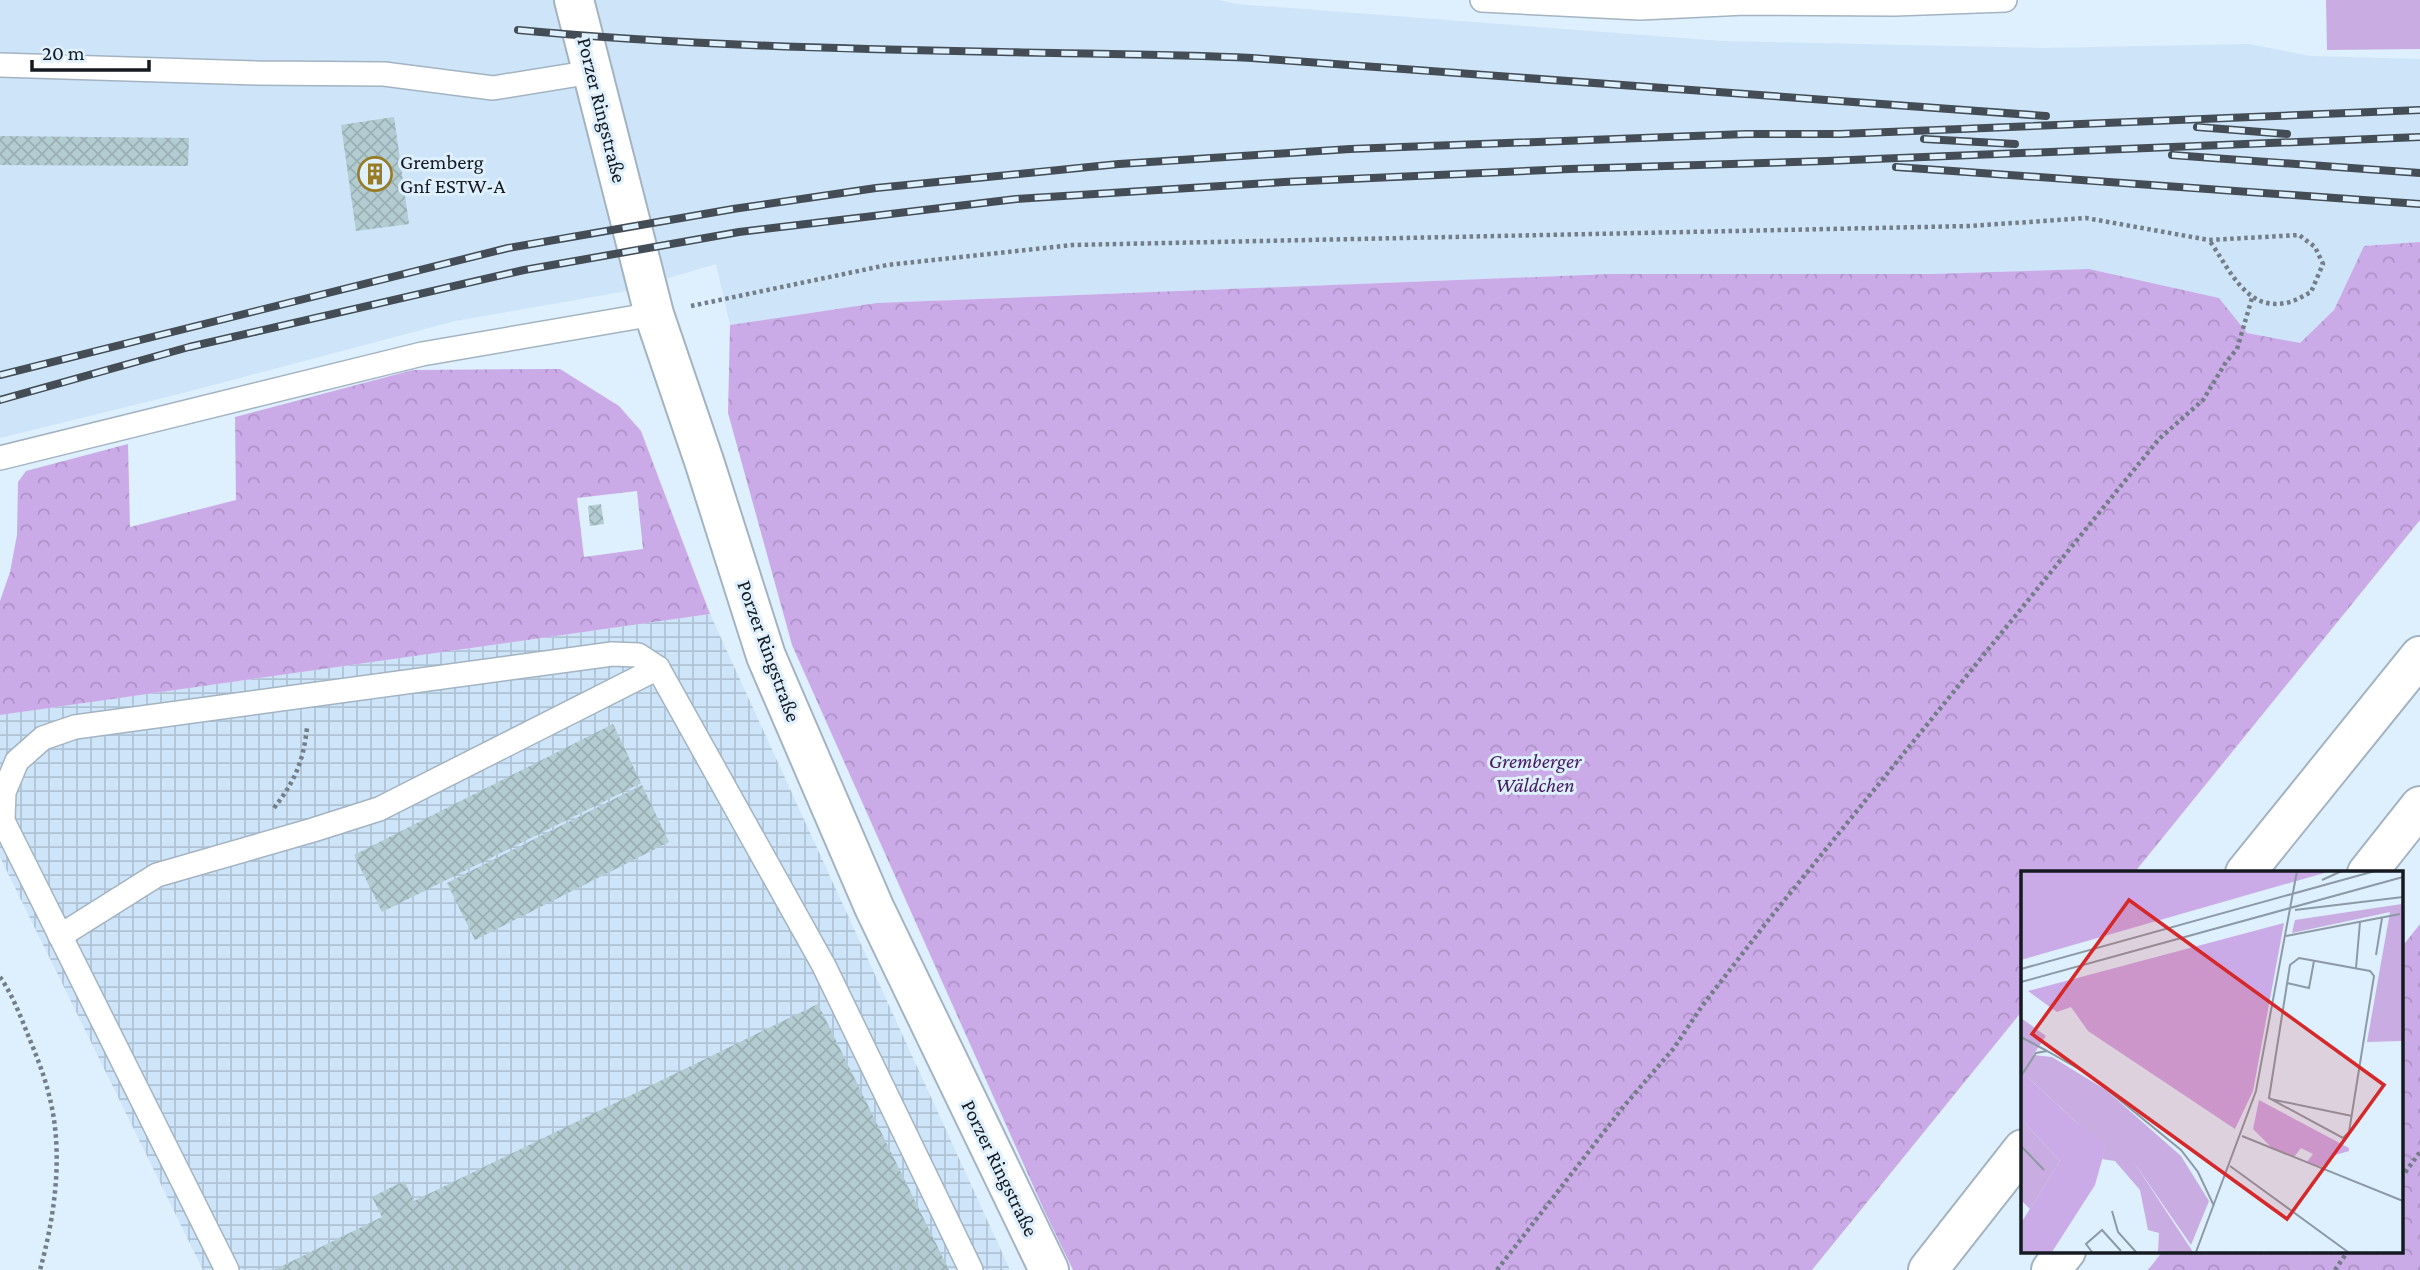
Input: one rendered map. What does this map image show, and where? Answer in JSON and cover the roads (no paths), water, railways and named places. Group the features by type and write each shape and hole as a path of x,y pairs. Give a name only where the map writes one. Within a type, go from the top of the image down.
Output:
{"main road":[{"name":"Porzer Ringstraße","path":"574,0 654,314 766,656 874,907 1049,1270"},
{"path":"2247,871 2420,656"},
{"path":"2369,871 2420,806"},
{"path":"1928,1270 2021,1152"},
{"path":"2051,1270 2065,1252"}],"lane":[{"path":"1482,0 1640,8 1745,3 1895,4 2005,0"},
{"path":"0,65 257,74 384,74 493,88 592,72"},
{"path":"0,458 422,354 654,314"},
{"path":"227,1270 3,821 4,792 17,761 43,738 75,727 612,654 638,655 658,668 824,966 971,1270"},
{"path":"60,936 157,875 379,809 658,668"}],"railway":[{"path":"518,30 760,46 1252,58 2046,116"},
{"path":"0,375 508,248 733,209 876,188 1119,164 1350,149 1746,134 1840,134 2420,110"},
{"path":"2197,127 2287,134"},
{"path":"0,400 189,347 524,270 739,232 1016,199 1284,182 1569,169 2420,137"},
{"path":"1924,139 2015,144"},
{"path":"2172,155 2420,173"},
{"path":"1896,167 2420,204"}],"place":[{"name":"Gremberg Gnf ESTW-A","path":"375,174"}],"park label":[{"name":"Gremberger Wäldchen","path":"1535,773"}]}
